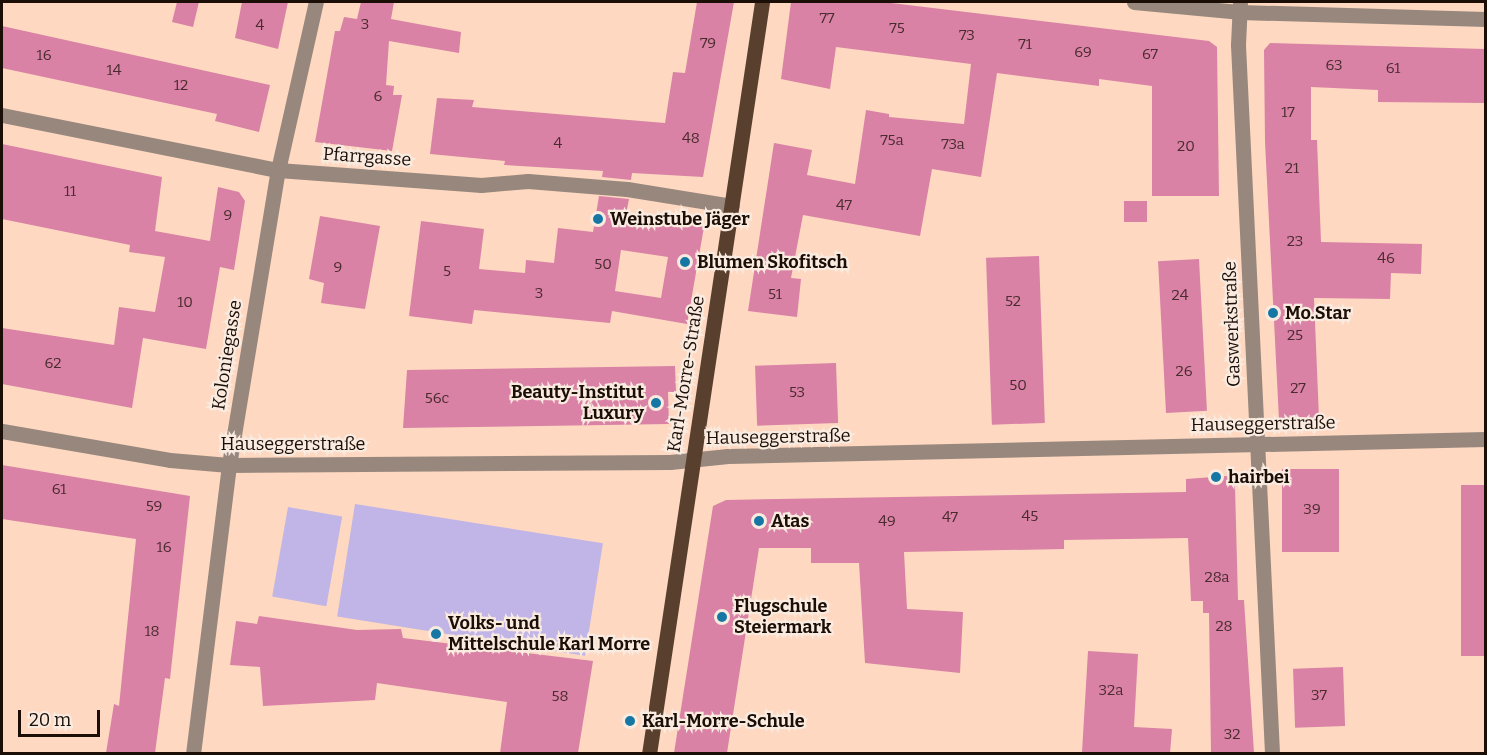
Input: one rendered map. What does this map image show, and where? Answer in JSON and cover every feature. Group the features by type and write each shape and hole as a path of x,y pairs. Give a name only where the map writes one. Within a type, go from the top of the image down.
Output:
{"main road":[{"name":"Karl-Morre-Straße","path":"649,753 762,2"}],"street":[{"name":"Koloniegasse","path":"193,753 229,465 278,170 316,2"},
{"path":"1134,2 1485,20"},
{"name":"Gaswerkstraße","path":"1240,7 1256,445 1272,753"},
{"name":"Pfarrgasse","path":"2,115 278,170 481,185 528,181 627,189 732,206"},
{"name":"Hauseggerstraße","path":"2,431 170,460 229,465 670,462 692,458 1485,439"}],"shaded area":[{"path":"355,504 603,543 585,656 337,617"},
{"path":"288,507 342,517 326,606 272,597"}],"building":[{"path":"177,2 199,2 193,27 172,22"},
{"path":"242,2 288,2 278,49 235,38"},
{"path":"361,2 394,2 391,19 461,32 459,53 389,41 386,85 394,86 393,95 402,95 392,151 315,142 335,31 340,31 344,17 357,19"},
{"path":"697,2 734,2 703,177 632,173 631,180 602,177 603,171 504,165 505,161 430,154 437,98 474,100 472,107 665,123 673,72 685,73"},
{"path":"791,2 883,2 1209,41 1217,47 1219,196 1152,196 1152,86 1099,79 1099,86 997,73 981,177 932,169 920,236 803,215 791,278 801,279 797,317 748,311 774,143 812,150 807,175 855,184 866,110 889,114 889,117 964,124 971,64 836,47 830,89 781,79"},
{"path":"2,26 270,85 259,132 215,121 217,114 2,68"},
{"path":"1270,43 1485,49 1485,103 1378,102 1378,90 1311,87 1311,140 1317,140 1321,242 1422,244 1421,274 1391,273 1390,299 1314,298 1319,418 1279,420 1265,142 1264,50"},
{"path":"2,144 162,177 155,231 210,241 218,187 239,192 245,201 234,270 220,267 206,349 143,338 132,408 2,384 2,328 114,345 119,307 155,312 165,257 129,252 130,245 2,219"},
{"path":"599,196 629,199 626,214 704,227 687,324 612,311 610,323 474,310 472,324 409,316 421,221 484,229 479,269 525,273 526,260 554,263 558,228 593,232","holes":["621,250 668,257 661,298 615,291"]},
{"path":"1124,201 1147,201 1147,222 1124,222"},
{"path":"320,216 380,226 365,309 321,303 324,283 309,279"},
{"path":"1039,256 1045,423 992,425 986,258"},
{"path":"1199,259 1207,411 1166,413 1158,261"},
{"path":"836,363 838,423 757,426 755,366"},
{"path":"675,366 676,392 668,392 669,424 403,428 407,370"},
{"path":"2,465 190,496 170,679 165,678 155,753 106,753 114,704 119,706 136,539 2,519"},
{"path":"1282,469 1339,469 1339,552 1282,552"},
{"path":"1227,476 1235,486 1238,600 1244,600 1254,753 1211,753 1209,613 1203,613 1203,601 1191,601 1188,538 1064,540 1064,549 904,552 907,609 963,612 960,673 865,663 859,563 811,563 811,548 759,548 727,753 674,753 713,506 726,500 1186,492 1186,479"},
{"path":"1461,485 1485,485 1485,656 1461,656"},
{"path":"259,616 357,630 401,629 403,638 593,661 578,753 500,753 507,702 377,683 375,700 263,706 260,667 230,665 236,621 257,624"},
{"path":"1088,651 1138,654 1134,727 1172,729 1170,753 1082,752"},
{"path":"1343,667 1345,726 1295,728 1293,669"}],"place":[{"name":"Weinstube Jäger","path":"598,219"},
{"name":"Blumen Skofitsch","path":"685,262"},
{"name":"Mo.Star","path":"1273,313"},
{"name":"Beauty-Institut Luxury","path":"656,403"},
{"name":"hairbei","path":"1216,477"},
{"name":"Atas","path":"759,521"},
{"name":"Flugschule Steiermark","path":"722,617"},
{"name":"Volks- und Mittelschule Karl Morre","path":"436,634"},
{"name":"Karl-Morre-Schule","path":"630,721"}]}
